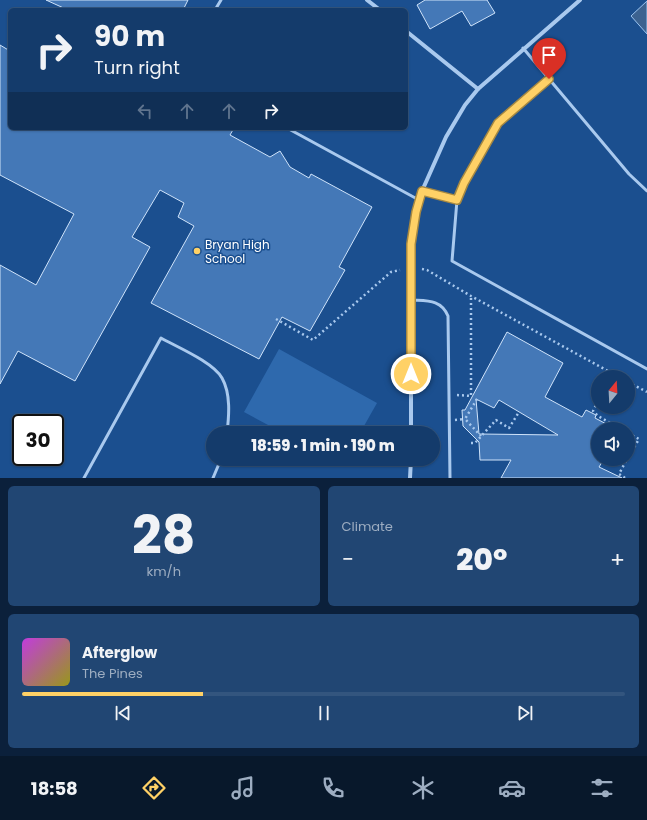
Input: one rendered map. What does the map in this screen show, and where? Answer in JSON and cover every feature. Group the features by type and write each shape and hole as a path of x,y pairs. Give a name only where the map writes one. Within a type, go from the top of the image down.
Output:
{"street":[{"path":"367,0 377,8"},
{"path":"411,426 411,244 418,200 446,137 465,106 478,89 523,48 580,0"},
{"path":"408,33 478,89"},
{"path":"411,466 411,478"}],"lane":[{"path":"523,48 629,174 647,191"},
{"path":"549,79 498,123 464,183 457,200 452,261 647,369"},
{"path":"291,130 418,200"},
{"path":"422,191 457,200"},
{"path":"411,300 435,302 446,310 448,316 450,478"},
{"path":"84,478 160,338 208,364 219,374 227,393 227,426"},
{"path":"213,478 218,466"}],"path":[{"path":"422,269 427,270 608,370"},
{"path":"276,319 313,340 391,272 400,270"},
{"path":"450,395 471,396 472,296"},
{"path":"635,386 647,392"},
{"path":"477,399 465,420 481,436"},
{"path":"471,443 475,443 496,420 509,428 519,412"},
{"path":"596,414 609,422"},
{"path":"635,437 639,439 635,446"},
{"path":"624,466 619,474 625,478"}],"shaded area":[{"path":"647,1 647,34 631,16"},
{"path":"279,349 377,403 364,426 270,426 244,412"}],"building":[{"path":"46,0 188,0 184,8 64,8"},
{"path":"425,0 487,0 495,13 471,26 462,11 430,29 417,5"},
{"path":"0,45 8,50 8,130 233,130 230,135 270,157 280,151 290,167 309,178 311,174 372,207 339,267 345,270 310,331 282,317 259,359 151,303 194,226 178,217 184,203 160,190 132,237 150,247 75,381 18,351 0,384 0,265 36,285 74,214 0,175"},
{"path":"507,332 563,363 545,397 582,417 586,410 591,414 596,415 595,418 603,422 591,422 591,466 600,466 622,478 501,478 511,460 480,460 479,442 463,426 462,410 465,410","holes":["476,399 494,408 499,400 558,435 479,434"]}],"place":[{"name":"Bryan High School","path":"197,251"}],"route":[{"path":"411,374 411,244 418,200 422,191 457,200 464,183 498,123 549,79"}]}
